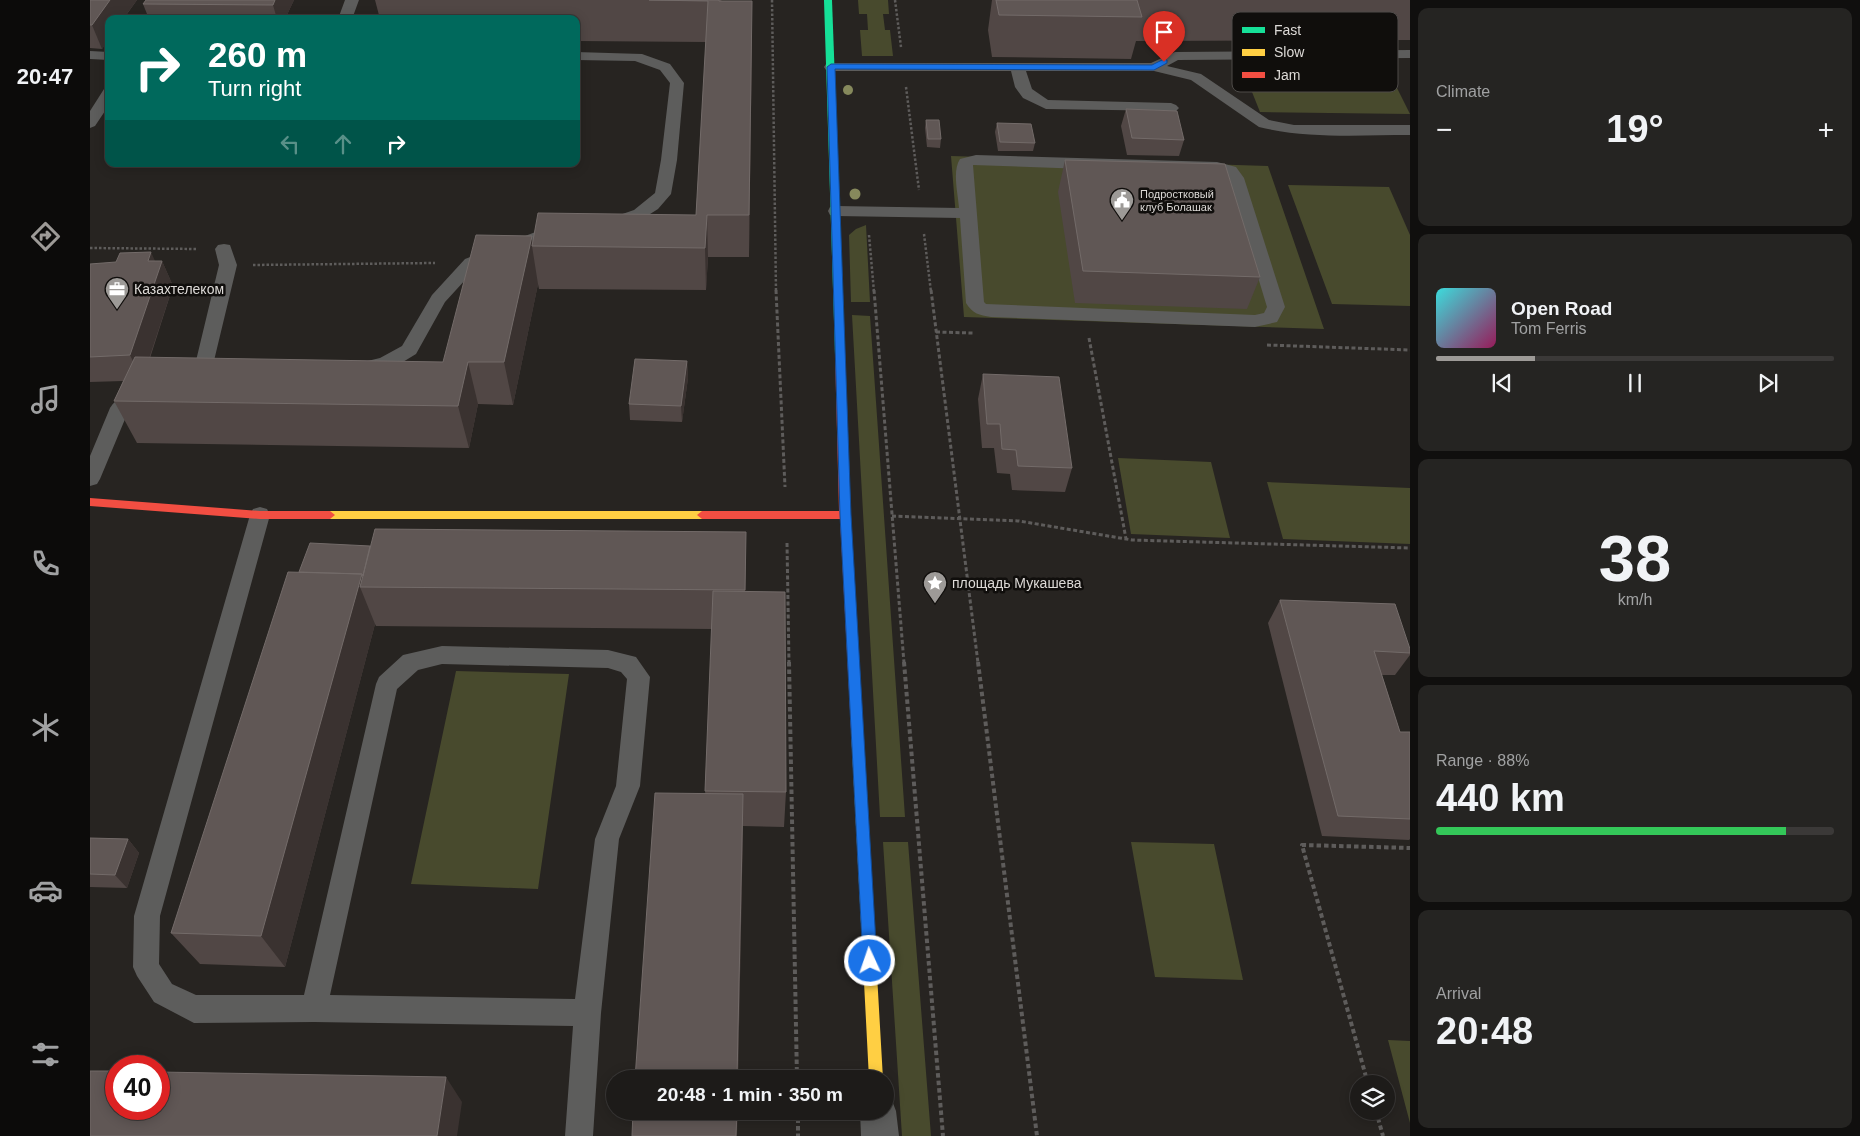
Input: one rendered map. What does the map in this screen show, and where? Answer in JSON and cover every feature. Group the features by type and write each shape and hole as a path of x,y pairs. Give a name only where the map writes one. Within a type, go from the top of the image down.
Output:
{"street":[{"path":"828,0 845,515 876,1070"},
{"path":"90,502 260,515 845,515"},
{"path":"879,1120 880,1136"}],"lane":[{"path":"346,15 352,0"},
{"path":"90,55 105,56"},
{"path":"350,369 360,369 386,363 409,350 438,299 471,263 552,232 621,222 645,211 664,192 677,83 665,67 637,57 580,56"},
{"path":"1154,67 1175,56 1232,56"},
{"path":"831,67 1154,67 1196,77 1264,124 1294,130 1410,130"},
{"path":"1018,67 1023,90 1031,99 1046,104 1171,108"},
{"path":"90,123 105,99"},
{"path":"976,160 1218,167 1230,170 1236,178 1276,307 1271,318 1255,321 991,311 980,309 975,303 968,213 964,170 966,162 976,160"},
{"path":"836,212 968,213"},
{"path":"203,369 226,257"},
{"path":"186,376 203,369 223,369"},
{"path":"90,479 120,408 153,388"},
{"path":"260,515 147,916 146,967 163,993 194,1009 314,1008 587,1013"},
{"path":"314,1008 387,684 410,662 442,655 608,659 628,664 639,677 628,786 607,839 587,1013 580,1136"}],"path":[{"path":"895,0 1037,1136"},
{"path":"867,212 944,1136"},
{"path":"90,248 226,257 471,263"},
{"path":"1089,338 1126,539"},
{"path":"892,516 959,517 1020,521 1126,539 1410,548"},
{"path":"1366,1075 1302,845 1410,848"},
{"path":"798,1120 798,1136"},
{"path":"1379,1120 1383,1136"}],"green space":[{"path":"858,0 888,0 889,14 883,14 885,30 890,30 893,56 862,56 860,30 868,30 867,14 859,14"},
{"path":"1398,90 1410,114 1260,112 1252,92 1398,92"},
{"path":"951,156 1268,166 1324,329 964,317"},
{"path":"1288,185 1389,187 1410,235 1410,306 1332,304"},
{"path":"866,225 870,302 851,302 849,235 856,229"},
{"path":"852,315 870,316 905,817 880,817"},
{"path":"1118,458 1211,462 1230,538 1131,534"},
{"path":"1267,482 1410,488 1410,544 1283,539"},
{"path":"456,671 569,674 538,889 411,884"},
{"path":"883,842 908,842 931,1136 902,1136"},
{"path":"1131,842 1214,844 1243,980 1155,977"},
{"path":"1388,1040 1410,1041 1410,1123"}],"building":[{"path":"90,0 110,0 92,25 90,25"},
{"path":"146,0 275,0 273,5 143,4"},
{"path":"649,0 752,1 749,215 707,215 705,248 532,246 538,213 696,215 708,1"},
{"path":"996,0 1137,0 1142,17 999,15"},
{"path":"1126,109 1177,111 1184,140 1132,138"},
{"path":"926,120 939,120 941,139 928,139"},
{"path":"997,123 1031,124 1035,143 1000,142"},
{"path":"1065,160 1225,164 1260,277 1083,271"},
{"path":"476,235 532,236 504,362 468,362 458,406 114,401 135,357 443,362"},
{"path":"151,252 148,261 162,261 130,355 90,357 90,264 116,262 120,253"},
{"path":"635,359 687,361 681,406 629,404"},
{"path":"983,374 1059,377 1072,468 1018,466 1016,450 1002,449 1000,424 987,424"},
{"path":"375,529 746,532 745,590 360,587"},
{"path":"310,543 370,546 363,576 362,574 299,572"},
{"path":"288,572 362,574 261,936 171,933"},
{"path":"713,591 785,592 786,792 705,791"},
{"path":"1280,600 1395,604 1410,653 1374,651 1400,732 1410,732 1410,819 1338,816"},
{"path":"655,793 743,794 737,1070 636,1070"},
{"path":"90,838 128,839 115,875 90,874"},
{"path":"90,1071 105,1071 105,1120 170,1120 170,1072 446,1077 437,1136 90,1136"},
{"path":"633,1120 737,1120 736,1136 632,1136"}],"traffic: fast":[{"path":"828,0 840,354"}],"traffic: slow":[{"path":"330,515 702,515"},
{"path":"857,730 876,1070"}],"traffic: jam":[{"path":"840,354 845,515 857,730"},
{"path":"90,502 260,515 330,515"},
{"path":"702,515 845,515"}],"place":[{"name":"Подростковый клуб Болашак","path":"1122,221"},
{"name":"Казахтелеком","path":"117,310"},
{"name":"площадь Мукашева","path":"935,604"}],"route":[{"path":"870,961 845,515 831,67 1154,67 1164,62"}]}
